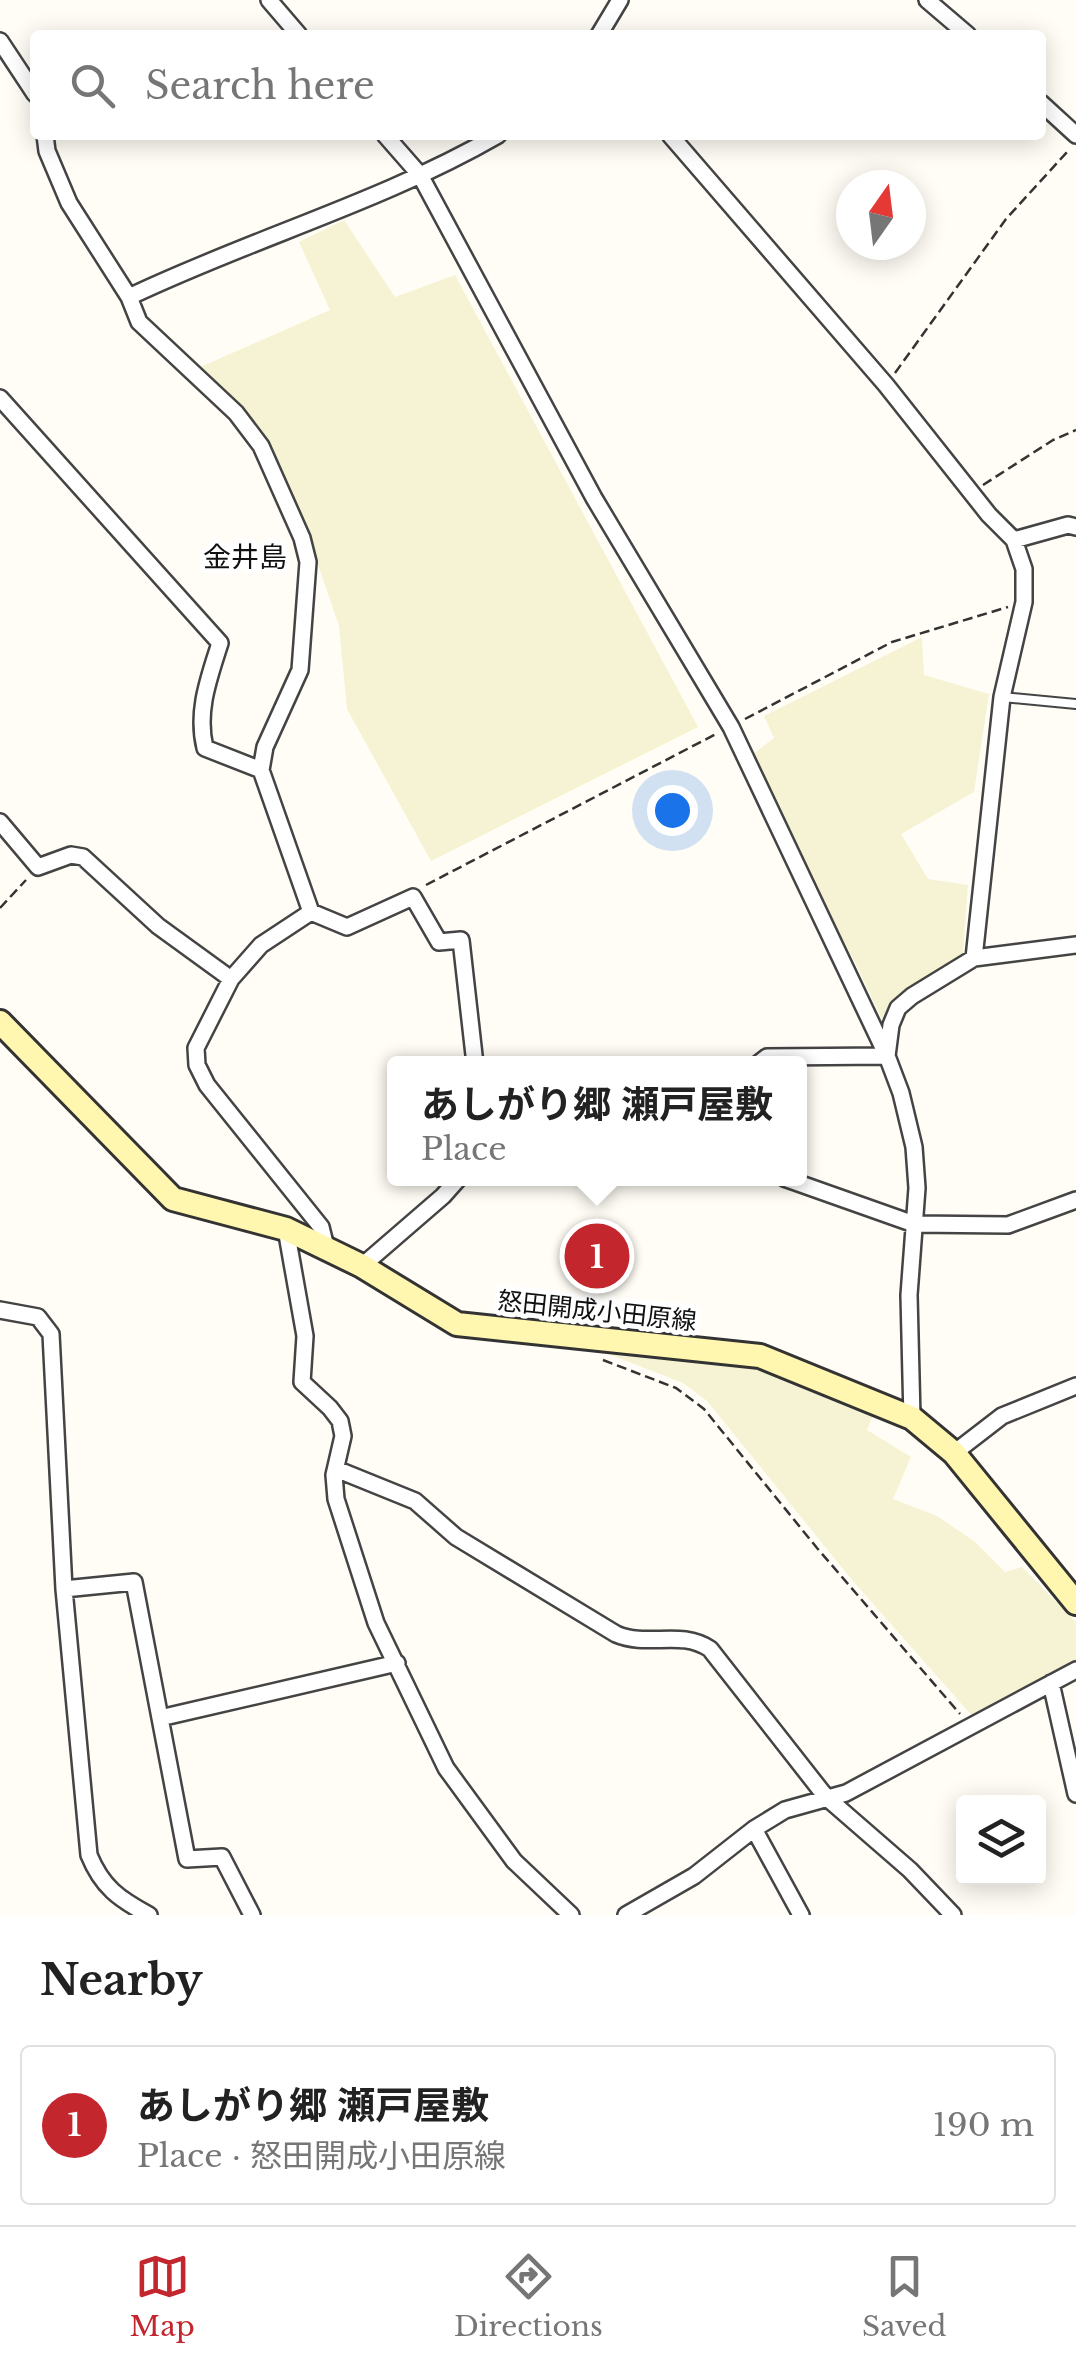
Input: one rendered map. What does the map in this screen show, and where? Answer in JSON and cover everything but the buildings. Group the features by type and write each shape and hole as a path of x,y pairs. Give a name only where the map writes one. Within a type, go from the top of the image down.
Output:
{"main road":[{"name":"怒田開成小田原線","path":"0,1022 173,1199 286,1229 362,1266 457,1324 760,1356 912,1418 954,1453 1076,1602"}],"street":[{"path":"269,0 295,30"},
{"path":"601,30 620,0"},
{"path":"927,0 962,30"},
{"path":"0,42 30,87"},
{"path":"1046,108 1076,139"},
{"path":"46,140 69,203 129,297 139,322 236,413 261,446 302,538 308,562 300,670 265,747 262,770 311,912 347,927 413,897 439,942 461,940 475,1056"},
{"path":"389,140 420,175 594,498 731,727 887,1056 914,1147 916,1188 909,1295 912,1418"},
{"path":"129,297 197,265 420,175 488,140"},
{"path":"674,140 1014,540 1024,568 1024,602 1002,697 974,958"},
{"path":"0,398 220,643 204,696 200,728 205,748 262,770"},
{"path":"1014,540 1068,525 1076,527"},
{"path":"0,822 38,867 71,855 83,857 158,926 231,979"},
{"path":"311,912 261,945 231,979 196,1048 197,1066 206,1084 320,1227 326,1247"},
{"path":"887,1056 891,1025 898,1008 974,958 1076,945"},
{"path":"807,1057 887,1056"},
{"path":"362,1266 452,1186"},
{"path":"807,1186 914,1224 1008,1225 1076,1200"},
{"path":"286,1229 305,1336 302,1382 340,1421 343,1436 336,1470 336,1499 376,1623 446,1768 514,1861 571,1915"},
{"path":"0,1310 38,1317 51,1334 64,1589 89,1856 106,1889 149,1915"},
{"path":"954,1453 1002,1416 1076,1386"},
{"path":"336,1470 414,1501 456,1537 616,1634 640,1641 682,1637 710,1649 826,1797 910,1870 953,1915"},
{"path":"64,1589 134,1582 187,1859 222,1857 252,1915"},
{"path":"160,1718 397,1663"},
{"path":"626,1915 694,1876 785,1810 846,1793 1076,1670"},
{"path":"1051,1684 1076,1794"},
{"path":"754,1830 801,1915"}],"lane":[{"path":"1002,697 1076,704"}],"path":[{"path":"886,385 1006,219 1076,139"},
{"path":"971,492 1053,440 1076,430"},
{"path":"413,897 428,882 892,642 1024,602"},
{"path":"0,908 38,867"},
{"path":"594,1357 676,1388 704,1408 817,1548 972,1727"}],"shaded area":[{"path":"344,220 395,297 455,275 698,727 431,861 347,709 339,626 302,518 265,447 198,368 330,310 299,242"},
{"path":"922,637 924,675 989,694 974,792 901,834 928,879 968,885 963,953 894,999 883,1022 746,759 774,738 764,716"},
{"path":"593,1348 757,1366 875,1411 867,1430 911,1457 893,1499 937,1516 974,1541 1005,1572 1022,1567 1076,1622 1076,1661 973,1717 852,1580 707,1401 683,1383"}],"place":[{"name":"あしがり郷 瀬戸屋敷","path":"597,1256"}],"district":[{"name":"金井島","path":"245,557"}]}
